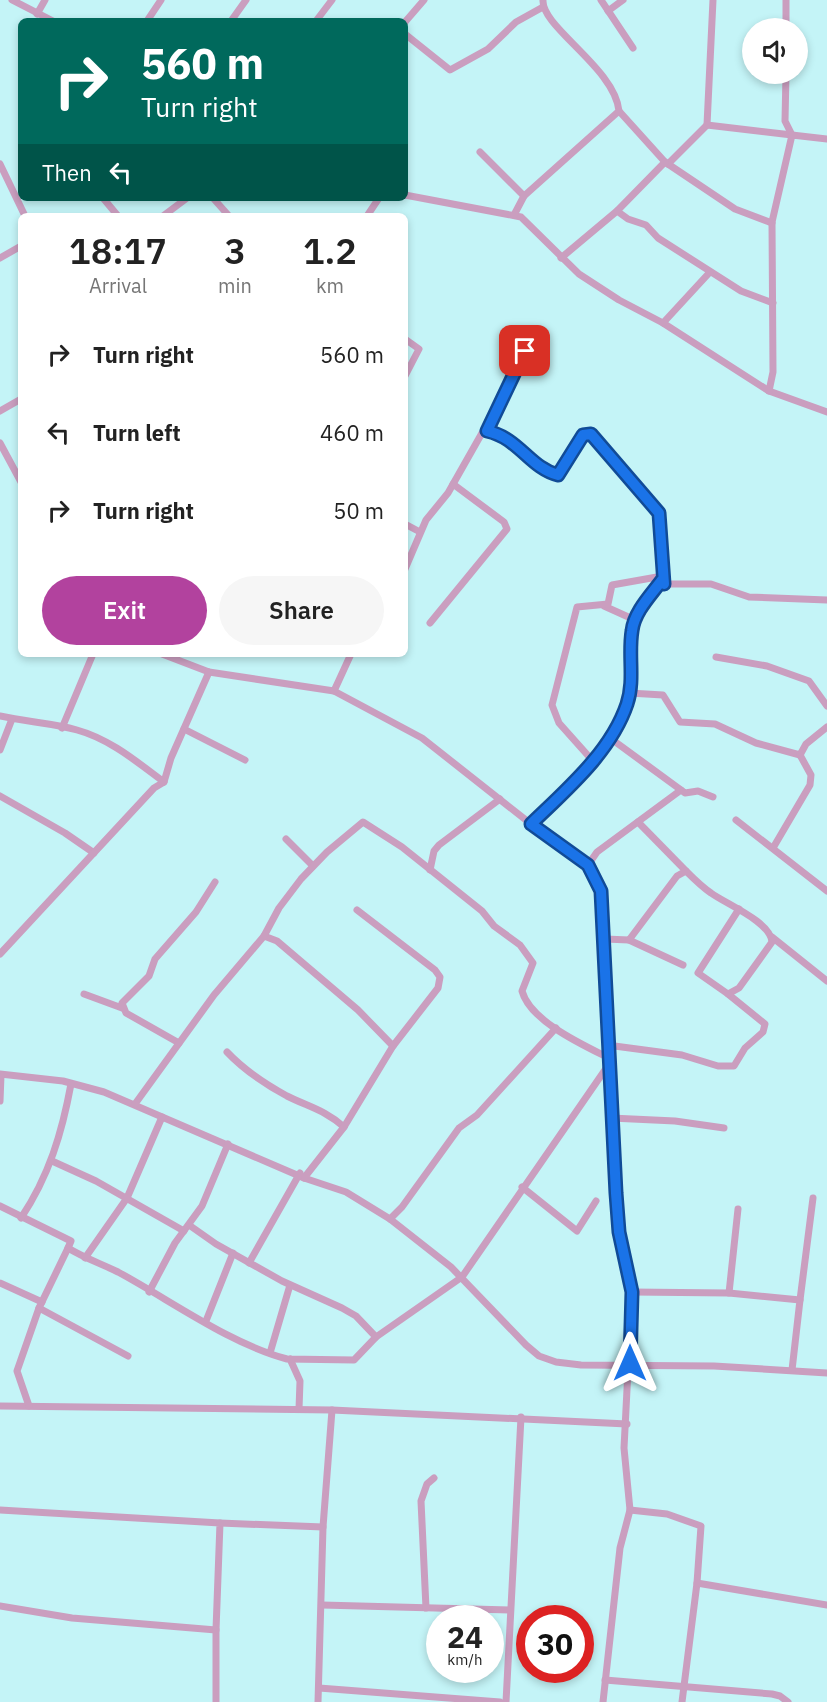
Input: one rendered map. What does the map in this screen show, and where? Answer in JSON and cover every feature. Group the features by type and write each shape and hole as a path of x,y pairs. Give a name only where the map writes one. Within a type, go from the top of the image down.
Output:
{"street":[{"path":"12,0 47,18"},
{"path":"38,14 45,0"},
{"path":"149,18 161,0"},
{"path":"233,18 246,0"},
{"path":"318,18 330,0"},
{"path":"408,19 424,0"},
{"path":"601,0 633,48"},
{"path":"608,11 623,0"},
{"path":"561,258 617,211 707,125 713,0"},
{"path":"786,0 786,18"},
{"path":"408,36 450,70 457,69 488,49 516,22 543,3 556,26 599,69 619,104 619,111 666,163 735,209 772,223"},
{"path":"769,391 773,372 772,223 792,135 786,121 786,84"},
{"path":"514,215 524,196 619,111"},
{"path":"707,125 827,139"},
{"path":"480,152 524,196"},
{"path":"0,164 24,213"},
{"path":"408,196 497,214 514,215 527,222 579,274 619,300 663,323 769,391 827,412"},
{"path":"106,201 116,213"},
{"path":"167,213 183,201"},
{"path":"216,201 227,213"},
{"path":"617,211 628,219 646,225 658,238 741,291 773,303"},
{"path":"0,258 18,248"},
{"path":"663,323 710,272"},
{"path":"408,341 419,348 408,370"},
{"path":"408,561 420,532 453,484 479,436 487,431 525,351"},
{"path":"0,411 18,401"},
{"path":"487,431 503,434 542,468 558,475 583,435 591,434 659,513 663,582 635,620 632,630 632,677 619,725 580,777 531,824"},
{"path":"0,443 18,476"},
{"path":"430,623 507,529 504,522 453,484"},
{"path":"408,526 420,532"},
{"path":"604,606 608,604 612,585 657,577 663,582 711,584 749,597 827,600"},
{"path":"592,760 559,723 552,699 560,678 577,606 585,604 604,606 635,620"},
{"path":"62,728 92,657"},
{"path":"176,657 209,672 334,691 422,738 531,824 588,865 601,891 605,939 606,1045 609,1058 619,1232 632,1292 624,1448 630,1510 620,1548 613,1628 604,1680 603,1702"},
{"path":"334,691 350,657"},
{"path":"716,657 767,666 809,681 827,706"},
{"path":"0,954 154,788 164,782 171,758 209,672"},
{"path":"629,693 663,695 680,722 715,723 756,743 800,755 811,775 810,785 773,848"},
{"path":"0,716 77,730 114,746 164,782"},
{"path":"0,750 12,719"},
{"path":"800,755 806,744 827,727"},
{"path":"184,729 245,760"},
{"path":"610,738 685,793 698,791 714,797"},
{"path":"588,865 597,852 681,790"},
{"path":"0,796 65,833 94,853"},
{"path":"430,870 434,851 439,845 500,800"},
{"path":"736,820 826,888"},
{"path":"135,1104 214,995 264,936 279,908 313,866 363,822 402,847 482,911 494,926 520,945 533,963 522,991 532,1009 573,1040 609,1058"},
{"path":"638,822 710,893 739,909 827,981"},
{"path":"286,839 313,866"},
{"path":"629,940 677,876 686,871"},
{"path":"122,1008 122,1003 149,975 155,959 196,912 215,882"},
{"path":"606,1045 682,1055 718,1066 734,1066 745,1048 763,1032 765,1024 698,973 739,909"},
{"path":"249,1263 302,1175 344,1127 393,1046 438,988 440,977 435,970 357,910"},
{"path":"264,936 277,941 358,1010 393,1046"},
{"path":"728,994 739,988 770,949 772,937"},
{"path":"605,939 629,940 683,965"},
{"path":"84,994 122,1008 126,1013 179,1043"},
{"path":"390,1219 402,1207 459,1128 477,1116 556,1028"},
{"path":"227,1052 242,1068 288,1096 328,1113 344,1127"},
{"path":"68,1248 270,1353 290,1359 354,1360 376,1337 462,1277 522,1187 608,1067"},
{"path":"0,1101 1,1075 71,1084 135,1104 346,1192 390,1219 462,1277 539,1356 556,1362 580,1365 630,1363 827,1373"},
{"path":"21,1218 34,1198 52,1161 60,1137 71,1084"},
{"path":"85,1258 127,1198 162,1117"},
{"path":"611,1118 675,1121 724,1128"},
{"path":"149,1292 202,1206 228,1144"},
{"path":"52,1161 187,1228 290,1285 356,1316 376,1337"},
{"path":"522,1187 577,1231 596,1201"},
{"path":"792,1370 813,1198"},
{"path":"0,1206 71,1241 41,1305 17,1371 29,1406"},
{"path":"729,1293 738,1209"},
{"path":"206,1321 233,1253"},
{"path":"0,1283 128,1356"},
{"path":"270,1353 290,1285"},
{"path":"632,1292 729,1293 800,1300"},
{"path":"290,1359 300,1381 299,1409"},
{"path":"0,1406 299,1409 521,1417 627,1424"},
{"path":"318,1702 323,1527 332,1410"},
{"path":"506,1702 521,1417"},
{"path":"322,1605 426,1608 421,1501 427,1484 434,1478"},
{"path":"0,1510 323,1527"},
{"path":"630,1510 667,1514 701,1526 697,1583 681,1702"},
{"path":"216,1702 220,1523"},
{"path":"697,1583 827,1605"},
{"path":"0,1606 72,1618 216,1630"},
{"path":"504,1610 510,1610"},
{"path":"604,1680 772,1694 788,1702"},
{"path":"319,1688 500,1702"}],"route":[{"path":"525,351 510,378 487,431 503,434 542,468 558,475 562,472 583,435 591,434 659,513 664,584 662,580 640,609 635,620 632,630 632,677 628,701 619,725 606,745 585,767 580,777 531,824 588,865 601,891 606,966 606,1045 609,1058 619,1232 632,1292 630,1363"}]}
